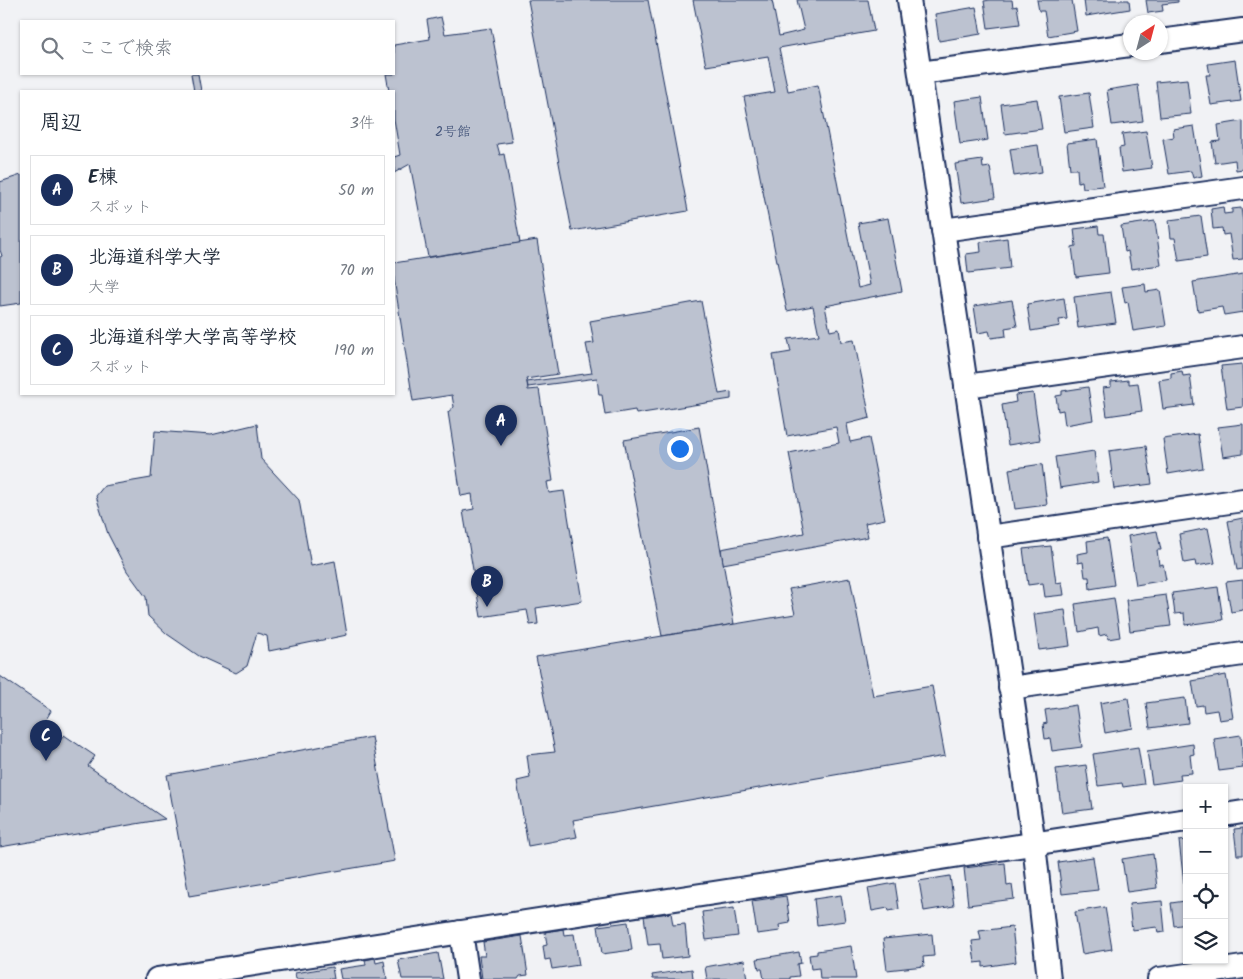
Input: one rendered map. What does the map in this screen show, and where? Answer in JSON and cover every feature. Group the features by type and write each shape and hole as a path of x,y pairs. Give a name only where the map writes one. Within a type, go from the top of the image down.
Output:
{"street":[{"path":"909,0 1034,844 1049,979"},
{"path":"1168,40 1243,30"},
{"path":"920,73 1123,46"},
{"path":"943,230 1243,188"},
{"path":"966,386 1243,347"},
{"path":"988,537 1243,500"},
{"path":"1010,688 1243,654"},
{"path":"1228,814 1243,812"},
{"path":"157,979 1183,821"},
{"path":"461,932 468,979"},
{"path":"1159,979 1243,967"}],"building":[{"path":"528,0 648,0 688,211 572,231"},
{"path":"693,0 772,0 779,36 804,30 797,0 868,0 874,31 779,48 788,91 818,85 858,288 870,285 858,223 888,218 902,291 825,306 830,331 839,329 841,342 854,340 870,418 847,424 850,442 869,438 885,519 865,523 868,537 723,564 721,549 804,533 789,453 839,443 836,427 787,436 773,355 791,352 788,339 819,335 813,306 787,311 744,97 775,92 768,56 706,66"},
{"path":"1012,0 1013,7 1017,6 1020,24 988,28 984,1"},
{"path":"1037,0 1072,0 1077,31 1048,36 1044,11 1039,11"},
{"path":"1084,0 1129,0 1130,9 1086,16"},
{"path":"1146,0 1178,0 1178,2 1162,4 1163,11 1148,13"},
{"path":"976,7 981,34 939,41 935,14"},
{"path":"441,17 445,34 491,28 512,142 497,144 500,155 504,154 520,243 428,257 410,164 395,172 395,157 400,155 395,125 395,90 389,90 386,75 395,75 395,45 430,39 427,20"},
{"path":"1235,60 1241,101 1211,105 1206,75 1210,75 1208,64"},
{"path":"191,75 198,75 201,90 194,90"},
{"path":"1187,79 1191,114 1160,117 1156,82"},
{"path":"1138,85 1143,121 1112,125 1107,90"},
{"path":"1089,93 1094,128 1064,132 1059,97"},
{"path":"982,97 988,140 960,144 954,101"},
{"path":"1037,99 1042,129 1005,134 1001,104"},
{"path":"1243,121 1243,169 1236,170 1235,160 1215,163 1212,142 1220,141 1218,125"},
{"path":"1194,126 1202,176 1193,178 1191,171 1169,174 1163,139 1174,137 1173,129"},
{"path":"1146,131 1152,168 1122,172 1119,148 1124,147 1122,134"},
{"path":"1097,139 1103,186 1083,188 1082,181 1078,182 1077,169 1070,169 1067,143"},
{"path":"1038,145 1042,172 1014,176 1010,149"},
{"path":"982,160 983,168 990,167 995,198 961,203 955,164"},
{"path":"20,175 20,303 0,306 0,257 2,256 0,250 0,182"},
{"path":"1223,207 1224,214 1232,213 1232,209 1241,208 1243,259 1233,260 1229,234 1223,235 1222,228 1213,229 1211,209"},
{"path":"1201,216 1207,257 1179,261 1175,238 1171,238 1169,220"},
{"path":"1155,221 1161,265 1131,269 1128,251 1125,252 1121,226"},
{"path":"1098,226 1099,234 1104,234 1109,273 1076,277 1072,247 1076,246 1074,229"},
{"path":"1007,238 1010,268 968,273 966,254 981,252 980,242"},
{"path":"537,240 558,374 526,379 528,390 539,389 553,481 547,482 549,493 564,491 582,601 536,608 538,624 530,625 527,610 481,617 463,511 474,509 472,494 461,496 448,412 454,407 452,395 413,401 395,285 395,263"},
{"path":"1243,274 1243,312 1224,315 1222,307 1198,311 1193,282"},
{"path":"1145,284 1146,292 1160,290 1166,326 1133,331 1128,302 1125,303 1122,287"},
{"path":"1111,292 1116,323 1078,328 1074,297"},
{"path":"1064,298 1067,319 1059,320 1060,326 1031,331 1027,304"},
{"path":"1012,300 1017,326 1005,328 1006,336 991,338 989,331 978,333 974,306"},
{"path":"701,301 719,394 731,392 731,399 636,414 635,410 605,415 602,395 599,395 597,378 528,387 527,382 592,373 586,344 594,343 590,321"},
{"path":"1242,364 1243,407 1227,409 1221,366"},
{"path":"1182,371 1183,376 1190,375 1194,405 1163,409 1159,380 1171,378 1171,373"},
{"path":"1129,380 1129,384 1138,383 1142,411 1107,416 1103,388 1111,387 1111,382"},
{"path":"1088,387 1093,420 1065,425 1063,410 1058,411 1056,396 1062,395 1062,391"},
{"path":"1033,393 1040,440 1008,445 1002,405 1016,402 1015,395"},
{"path":"257,424 261,459 299,500 311,566 335,561 347,635 269,651 267,636 257,633 247,666 236,673 199,656 167,634 148,616 146,597 127,571 108,534 96,496 104,486 151,478 155,431 211,435"},
{"path":"1243,424 1243,454 1223,457 1218,427"},
{"path":"699,427 734,624 662,636 624,440"},
{"path":"1198,434 1203,468 1168,474 1163,439"},
{"path":"1146,446 1152,484 1114,489 1109,451"},
{"path":"1094,451 1098,482 1060,488 1055,457"},
{"path":"1042,464 1047,505 1015,509 1009,469"},
{"path":"1243,518 1243,569 1237,570 1228,521"},
{"path":"1208,528 1215,563 1196,566 1195,561 1184,563 1179,534"},
{"path":"1157,531 1161,550 1157,550 1159,565 1163,564 1166,580 1136,585 1128,536"},
{"path":"1107,538 1114,585 1090,589 1089,577 1085,577 1083,562 1078,563 1077,554 1088,552 1087,541"},
{"path":"1051,546 1056,583 1062,582 1064,595 1045,597 1043,583 1028,585 1023,549"},
{"path":"850,578 873,696 932,686 945,756 573,820 577,837 528,846 517,781 530,778 527,755 555,752 536,657 795,614 789,589"},
{"path":"1243,580 1243,610 1231,612 1226,582"},
{"path":"1218,587 1223,620 1185,625 1184,613 1175,614 1172,593"},
{"path":"1166,595 1171,626 1130,631 1126,600"},
{"path":"1114,598 1120,637 1108,639 1107,634 1099,636 1098,628 1079,632 1075,604"},
{"path":"1065,610 1070,646 1039,650 1034,614"},
{"path":"1226,675 1233,718 1219,720 1217,710 1204,712 1203,705 1196,706 1192,681"},
{"path":"0,676 51,711 38,733 55,745 64,735 95,756 88,766 165,819 0,847"},
{"path":"1128,698 1133,728 1105,733 1100,703"},
{"path":"1185,698 1188,723 1150,728 1146,703"},
{"path":"1076,705 1082,747 1052,751 1050,738 1045,739 1043,724 1047,723 1045,710"},
{"path":"1241,735 1243,768 1219,771 1214,739"},
{"path":"372,737 395,861 189,896 167,775"},
{"path":"1193,744 1194,754 1190,755 1192,773 1180,774 1181,780 1152,784 1147,751"},
{"path":"1138,747 1144,784 1123,787 1122,783 1098,786 1093,754"},
{"path":"1086,765 1092,809 1062,813 1056,769"},
{"path":"1243,828 1243,855 1237,855 1234,829"},
{"path":"1183,840 1183,875 1179,841"},
{"path":"1153,854 1157,888 1127,892 1122,859"},
{"path":"1093,857 1098,890 1062,894 1058,862"},
{"path":"1005,863 1007,886 1012,885 1014,899 968,905 964,868"},
{"path":"950,876 954,906 924,911 919,881"},
{"path":"895,883 899,909 889,911 888,908 872,911 868,888"},
{"path":"841,895 845,921 817,925 814,899"},
{"path":"786,896 790,923 779,925 780,931 757,934 752,901"},
{"path":"1162,901 1165,932 1158,933 1157,927 1132,930 1129,904"},
{"path":"1183,901 1183,925 1174,926 1171,903"},
{"path":"1105,907 1112,949 1082,954 1075,912"},
{"path":"734,908 738,936 706,940 702,912"},
{"path":"671,913 673,925 685,924 688,956 662,959 660,944 648,945 644,916"},
{"path":"628,922 632,950 602,954 598,926"},
{"path":"1012,927 1016,962 983,967 983,962 975,963 972,941 981,940 979,931"},
{"path":"563,929 564,935 574,934 579,965 552,969 550,959 545,960 543,946 547,945 545,932"},
{"path":"932,934 934,956 923,957 924,966 887,970 883,939"},
{"path":"522,936 528,975 520,976 518,979 482,979 479,956 485,956 483,942"},
{"path":"851,946 856,979 820,979 819,968 811,969 809,955 817,954 817,951"},
{"path":"799,952 801,963 797,964 799,976 790,977 790,979 764,979 757,959"},
{"path":"438,953 443,979 402,979 398,960"},
{"path":"375,958 376,963 384,961 387,979 341,979 339,969 366,965 365,960"},
{"path":"744,960 747,979 707,979 705,967"},
{"path":"332,967 334,979 296,979 295,973"},
{"path":"692,969 693,979 653,979 652,975"}],"place":[{"name":"E棟","path":"501,446"},
{"name":"北海道科学大学","path":"487,607"},
{"name":"北海道科学大学高等学校","path":"46,761"}]}
